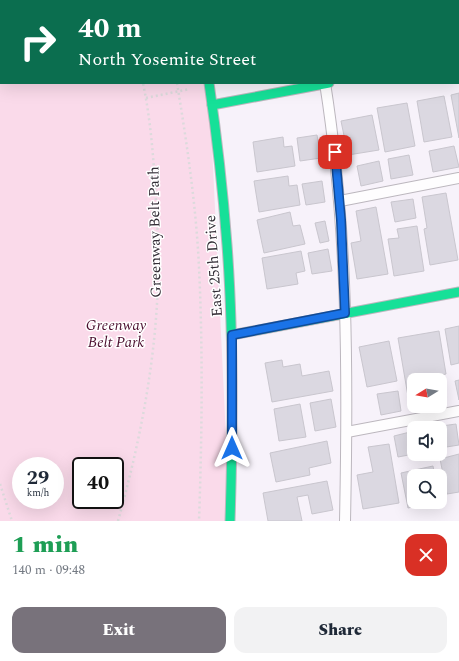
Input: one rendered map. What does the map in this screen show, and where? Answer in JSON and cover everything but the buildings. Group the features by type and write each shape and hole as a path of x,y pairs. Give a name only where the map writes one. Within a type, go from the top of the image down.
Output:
{"street":[{"name":"East 25th Drive","path":"209,84 222,187 229,261 232,335 232,448 230,521"},
{"path":"212,105 321,84"},
{"path":"232,335 459,292"}],"lane":[{"path":"326,84 340,201 345,313 347,432 345,521"},
{"path":"340,201 459,178"},
{"path":"347,432 459,411"}],"path":[{"name":"Greenway Belt Path","path":"118,521 137,447 147,395 154,340 158,280 158,223 154,160 143,84"},
{"path":"177,84 189,168 199,266 202,395 199,521"},
{"path":"146,98 194,88"},
{"path":"0,484 12,521"}],"green space":[{"name":"Greenway Belt Park","path":"0,84 209,84 230,521 0,521"}],"traffic: fast":[{"path":"209,84 222,184 231,314 232,452 230,521"},
{"path":"212,105 324,84"},
{"path":"232,335 459,292"}],"route":[{"path":"232,448 232,335 345,313 341,220 335,152"}]}
